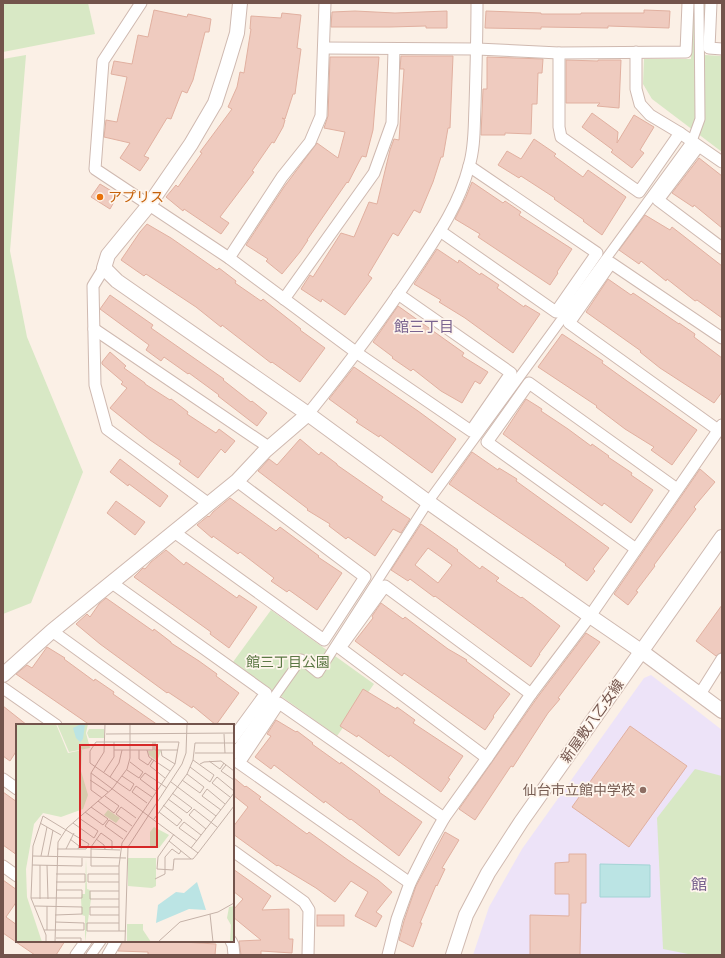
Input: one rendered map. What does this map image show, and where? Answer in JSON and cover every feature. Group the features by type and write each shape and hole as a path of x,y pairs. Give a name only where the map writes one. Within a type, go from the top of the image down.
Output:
{"street":[{"path":"141,3 103,62 95,169 229,258 357,353 471,431 511,373 398,294"},
{"path":"209,504 107,429 95,384 93,286 104,268 108,255 149,205 190,144 215,103 228,66 237,33 240,3"},
{"path":"229,258 282,178 310,142 321,116 325,3"},
{"path":"3,675 52,631 237,481 270,448 308,414 357,353 440,231 458,201 470,166 474,123 477,3"},
{"path":"324,48 477,49 559,53 686,52 688,3"},
{"path":"699,3 700,120 695,144 658,200 722,248"},
{"path":"711,3 709,48 722,49"},
{"path":"284,299 374,173 392,123 394,49"},
{"path":"636,52 636,89 640,104 650,115 680,133 722,162"},
{"path":"559,53 559,127 561,137 639,192 680,133"},
{"path":"234,754 301,659 318,673 428,502 695,144"},
{"path":"440,231 556,312 597,253 470,166"},
{"path":"388,955 397,918 410,883 444,818 531,694 590,616 720,428 569,323 611,263 722,338"},
{"path":"104,268 117,281 308,414 428,502 641,650 722,711"},
{"path":"94,329 270,448"},
{"path":"636,549 487,442 529,383 677,489"},
{"path":"174,532 324,640 365,577 237,481"},
{"name":"新屋敷八乙女線","path":"454,955 466,915 488,873 526,815 722,537"},
{"path":"112,583 266,693 234,737"},
{"path":"487,758 340,648 385,586 531,694"},
{"path":"52,631 181,724"},
{"path":"700,694 722,659"},
{"path":"3,688 55,724"},
{"path":"410,883 239,763 279,703 444,818"},
{"path":"3,779 16,788"},
{"path":"234,852 304,902 308,910 308,955"},
{"path":"3,866 16,875"},
{"path":"76,955 85,942"},
{"path":"91,955 100,942"},
{"path":"108,955 115,942"},
{"path":"231,942 234,955"}],"shaded area":[{"name":"仙台市立館中学校","path":"651,675 722,730 722,955 473,955 489,907 522,849 644,678"}],"green space":[{"path":"3,3 88,3 95,34 3,52"},
{"path":"693,3 705,3 705,55 722,56 722,152 652,99 643,84 644,59 691,59"},
{"path":"26,55 10,251 27,337 83,472 31,603 3,614 3,59"},
{"name":"館三丁目公園","path":"271,610 374,684 337,736 233,662"},
{"path":"695,769 722,776 722,955 693,955 663,949 657,818"}],"water":[{"path":"600,864 650,865 650,897 600,897"}],"building":[{"path":"154,10 187,17 188,14 211,19 209,32 205,32 193,80 187,93 182,91 171,119 167,118 144,156 149,158 140,171 120,158 130,143 104,137 106,120 117,122 127,77 111,74 114,61 132,64 138,35 148,37"},
{"path":"644,10 670,11 669,28 608,26 608,28 485,28 486,11 541,14 581,14 644,13"},
{"path":"355,11 395,13 447,11 447,28 426,28 426,26 331,27 332,12"},
{"path":"282,13 301,15 297,48 301,49 295,94 293,94 285,119 282,118 285,120 283,127 274,143 272,142 252,171 254,172 220,217 229,223 221,234 184,209 183,211 166,197 176,185 178,187 202,153 200,152 232,109 228,107 237,87 240,72 244,73 251,29 251,16 281,18"},
{"path":"401,56 453,56 450,128 448,128 443,157 441,157 433,182 420,213 414,210 398,236 393,233 368,275 372,278 345,315 322,299 321,302 301,289 310,275 313,277 341,233 354,237 369,202 377,204 390,150 394,139 399,140 404,69 400,69"},
{"path":"330,57 379,57 373,130 366,157 362,156 348,183 347,182 300,252 282,274 266,261 268,259 246,245 284,187 317,143 338,158 345,132 324,128 328,116"},
{"path":"487,57 543,59 542,73 538,73 537,104 532,104 531,134 505,133 505,135 481,135 483,89 487,89"},
{"path":"566,60 621,60 619,108 597,106 600,103 566,103"},
{"path":"592,113 618,132 617,143 634,115 654,127 640,150 644,153 632,168 611,152 613,150 582,127"},
{"path":"534,139 556,154 554,156 583,177 588,170 626,197 602,235 554,199 555,198 521,176 519,178 498,165 507,151 521,159"},
{"path":"699,158 722,176 722,228 694,205 693,207 672,193"},
{"path":"472,182 503,203 505,201 521,212 519,215 572,249 550,285 478,237 480,234 455,219"},
{"path":"100,184 118,195 110,209 91,197"},
{"path":"645,215 670,230 672,227 722,266 722,318 697,300 695,301 667,279 666,281 641,261 639,264 619,250"},
{"path":"147,224 171,238 217,270 219,268 236,281 235,283 261,301 263,299 301,329 300,330 325,348 300,382 272,362 271,363 222,325 221,327 196,307 146,274 144,276 121,260"},
{"path":"437,249 458,263 459,260 480,275 481,273 499,285 497,288 524,307 525,305 540,314 513,353 465,318 439,302 441,300 414,284"},
{"path":"608,279 631,295 633,293 695,334 694,337 722,358 722,392 714,403 660,368 640,352 641,351 586,312"},
{"path":"110,295 153,325 151,328 224,379 223,380 267,413 257,426 189,373 188,374 164,357 161,361 146,350 149,345 100,309"},
{"path":"398,306 464,353 462,356 488,372 480,384 475,381 462,403 441,391 413,369 411,371 392,358 393,357 373,342"},
{"path":"562,334 603,361 602,363 697,430 672,465 651,450 654,447 625,429 596,407 597,406 538,367"},
{"path":"110,352 126,366 124,368 145,384 170,400 171,399 188,412 187,414 216,433 219,429 235,441 225,453 221,449 198,478 179,464 181,461 150,440 110,408 127,388 121,384 123,382 102,364"},
{"path":"354,367 456,439 432,473 380,435 379,437 356,422 358,420 329,399"},
{"path":"526,399 542,409 541,411 591,446 592,444 609,456 608,457 632,473 631,475 653,490 631,523 604,503 602,506 503,434"},
{"path":"300,439 319,455 321,452 383,497 381,500 410,519 401,533 393,529 375,556 348,537 346,539 329,526 330,524 307,510 308,509 258,471 269,459 277,465"},
{"path":"472,452 498,470 499,468 517,479 516,481 609,548 593,569 595,571 587,581 565,565 566,564 449,484"},
{"path":"120,459 168,496 160,507 110,472"},
{"path":"700,469 715,482 694,507 696,509 654,565 655,566 636,591 638,592 628,605 614,594"},
{"path":"230,498 276,531 280,527 319,556 318,557 342,573 317,610 289,590 287,592 271,581 274,578 240,552 238,554 213,536 212,538 197,525 208,516 209,517"},
{"path":"116,501 145,522 135,535 107,513"},
{"path":"421,524 458,550 457,551 480,569 482,566 499,578 496,581 521,598 522,597 560,626 531,667 435,596 434,597 410,579 408,581 391,570","holes":["428,548 452,565 438,583 415,565"]},
{"path":"166,550 184,565 186,562 237,598 239,595 257,607 229,648 210,634 211,632 134,577"},
{"path":"106,598 153,631 154,629 171,643 199,661 239,693 217,724 193,706 192,708 168,692 167,693 100,644 76,624 87,614 90,617 99,604"},
{"path":"381,603 403,619 405,617 448,649 467,660 466,661 510,694 493,716 494,717 485,730 404,673 402,676 355,641 373,618 372,616"},
{"path":"722,605 722,652 716,656 696,641"},
{"path":"586,633 600,642 558,698 560,699 548,713 513,767 511,766 475,820 459,809 537,698"},
{"path":"47,647 65,658 64,659 94,681 95,679 114,692 113,694 157,724 89,724 16,674 27,665 32,668"},
{"path":"363,689 396,709 397,707 415,720 413,723 463,756 448,778 450,779 441,792 390,755 389,757 358,735 357,737 340,726"},
{"path":"3,706 26,724 16,724 16,752 10,761 3,756"},
{"path":"276,720 296,732 297,731 313,743 312,744 340,764 341,762 380,791 379,792 422,822 399,856 351,819 350,820 325,801 324,803 274,765 271,769 255,757 271,736 267,734"},
{"path":"630,726 687,766 629,847 572,807"},
{"path":"234,778 261,797 259,799 307,834 309,832 378,880 392,892 376,912 382,916 376,927 355,916 368,892 351,881 335,902 316,888 278,865 277,866 234,835 234,826 248,807 234,796"},
{"path":"3,792 16,801 16,854 3,845"},
{"path":"445,832 459,840 442,868 445,869 437,886 436,885 420,923 422,923 413,947 399,940 404,921 416,886"},
{"path":"569,854 586,854 586,903 581,903 580,955 530,955 530,915 569,916 569,894 555,894 555,863 569,862"},
{"path":"234,870 271,896 262,910 289,909 289,939 293,939 292,953 261,951 261,955 241,955 239,941 261,940 234,918 234,909 243,899 234,892"},
{"path":"3,880 16,889 16,902 6,917 16,924 16,942 3,933"},
{"path":"317,915 344,915 344,926 317,926"},
{"path":"16,942 64,942 56,955 35,955"},
{"path":"122,942 183,942 216,944 215,955 148,955 148,952 118,951"}],"place":[{"name":"アプリス","path":"100,197"},
{"name":"仙台市立館中学校","path":"643,790"}],"district":[{"name":"館三丁目","path":"424,327"},
{"name":"館","path":"699,884"}]}
